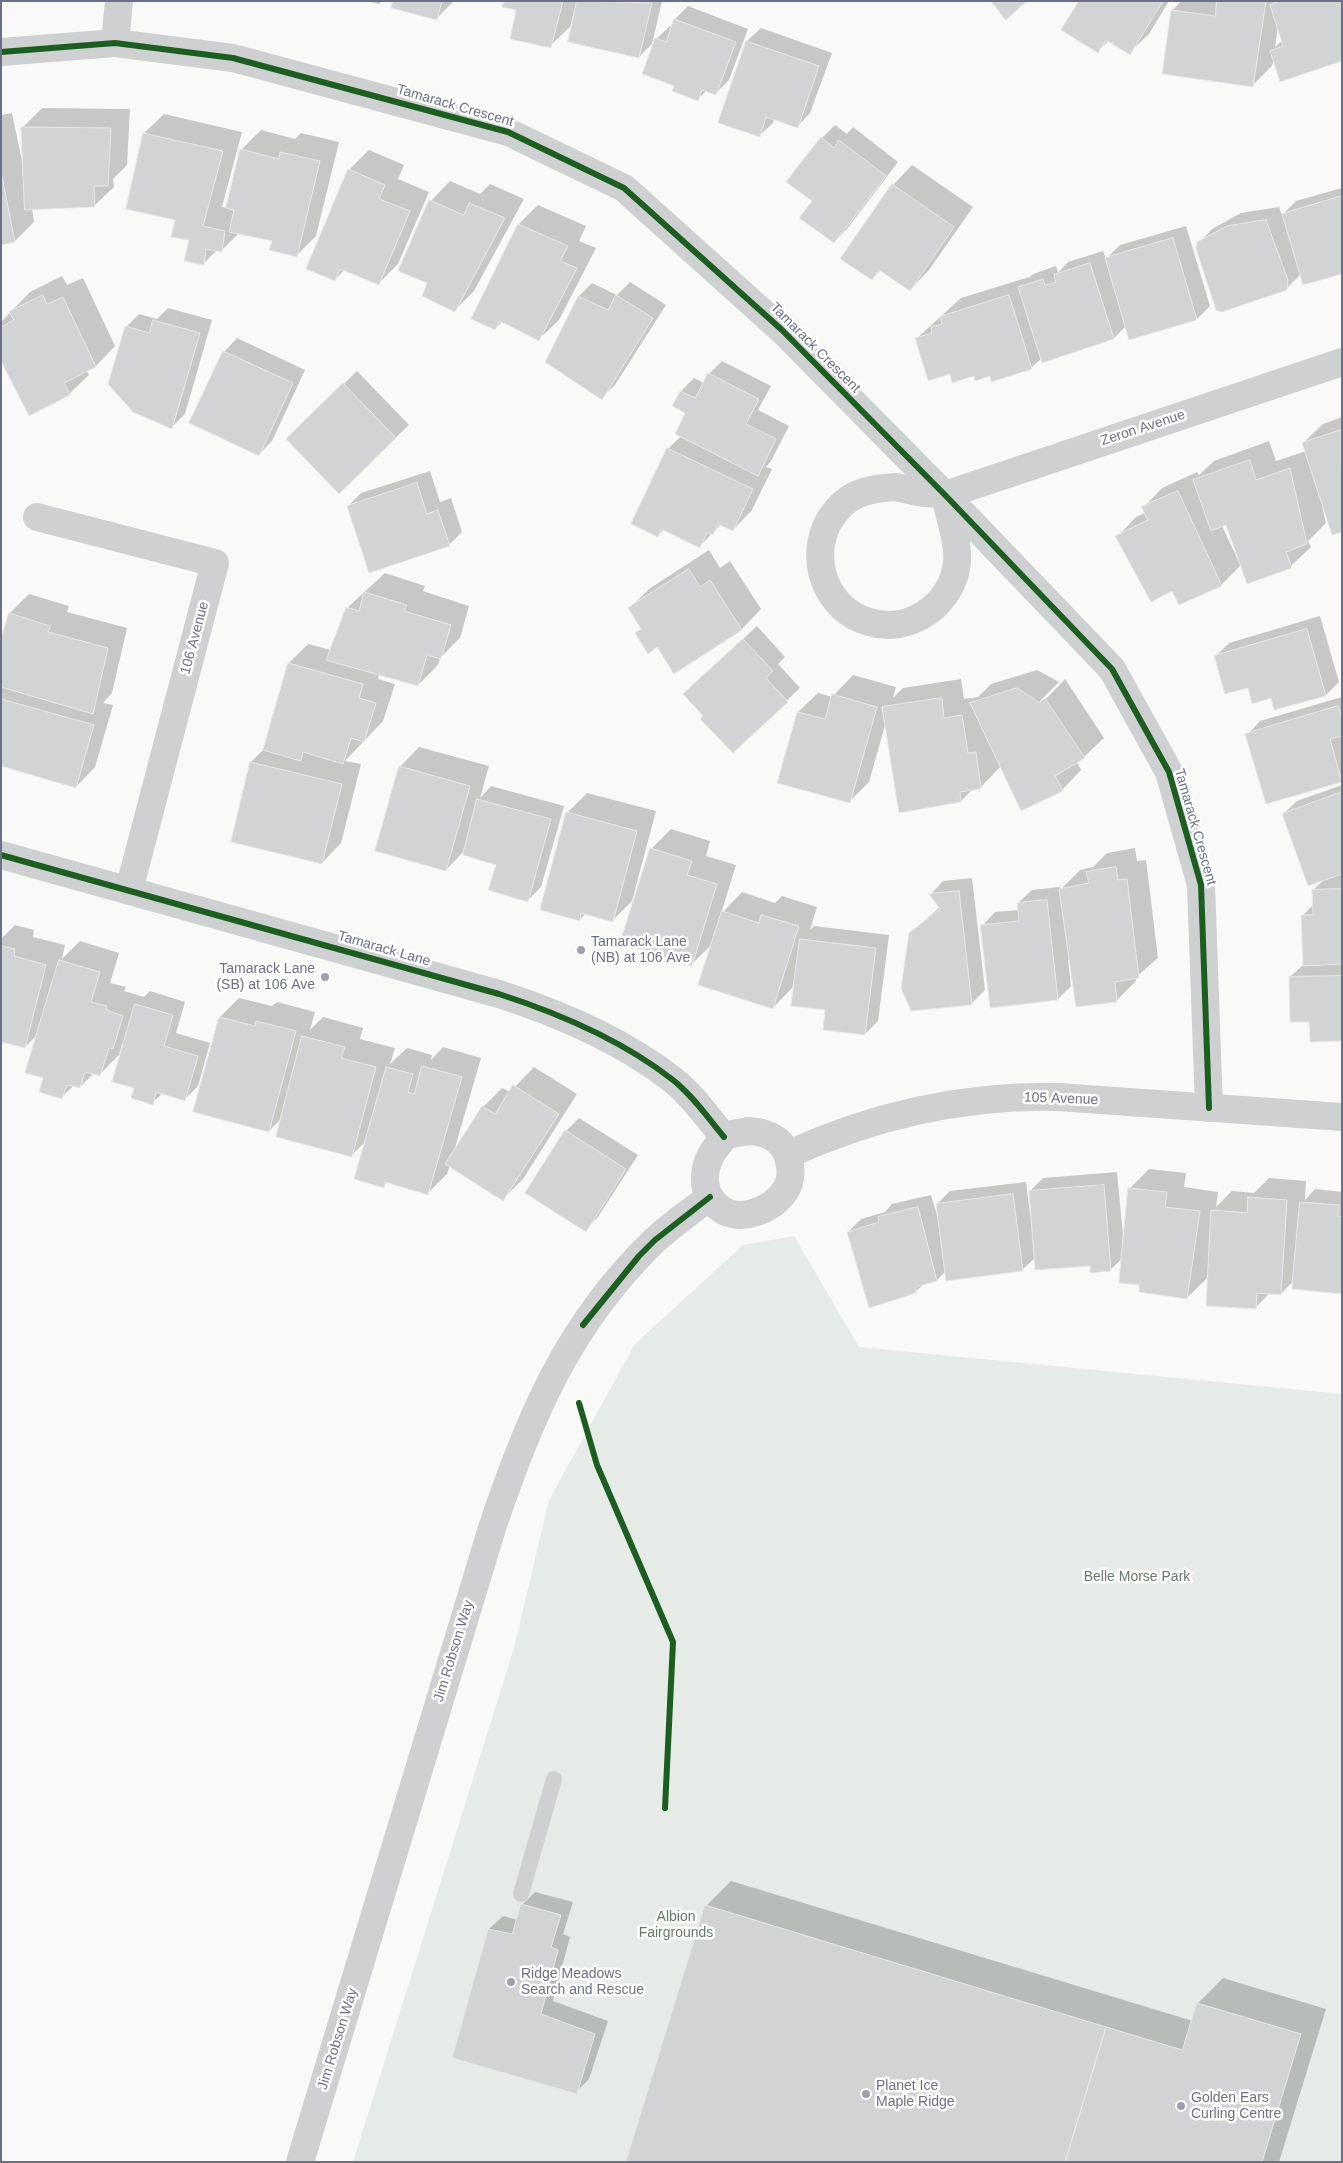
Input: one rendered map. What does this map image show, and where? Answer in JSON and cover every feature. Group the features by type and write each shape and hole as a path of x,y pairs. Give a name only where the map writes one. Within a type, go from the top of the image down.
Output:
{"street":[{"path":"115,43 119,1"},
{"name":"Tamarack Crescent","path":"1,52 115,43 233,58 508,132 624,188 782,330 945,495 1112,670 1168,772 1201,885 1209,1108"},
{"name":"Zeron Avenue","path":"945,495 1342,362"},
{"path":"896,487 945,495 950,524 957,545 956,568 949,590 934,608 915,620 892,625 870,623 849,613 832,596 822,576 821,569 819,554 824,532 835,512 852,497 873,488 896,487"},
{"name":"106 Avenue","path":"37,516 215,563 128,890"},
{"name":"Tamarack Lane","path":"1,855 500,994 555,1012 615,1043 673,1080 688,1094 724,1137"},
{"name":"105 Avenue","path":"788,1154 829,1136 878,1120 970,1102 1014,1098 1058,1097 1342,1118"},
{"path":"748,1131 762,1132 778,1140 788,1154 791,1174 785,1191 774,1203 754,1212 740,1215 725,1212 710,1197 704,1176 711,1154 724,1137 748,1131"},
{"name":"Jim Robson Way","path":"300,2162 492,1528 531,1421 551,1378 583,1325 621,1276 655,1240 710,1197"}],"lane":[{"path":"521,1894 554,1779"}],"green space":[{"path":"794,1236 859,1347 1342,1394 1342,2162 353,2162 514,1648 549,1500 635,1344 743,1245"}],"building":[{"path":"393,1 442,1 437,20 391,8"},
{"path":"504,1 563,1 551,48 510,39 516,10 502,7"},
{"path":"577,1 652,3 639,58 568,42"},
{"path":"991,1 1027,1 1006,20"},
{"path":"1079,1 1163,1 1130,55 1106,40 1098,53 1061,30"},
{"path":"1217,1 1266,1 1253,87 1162,74 1171,10 1215,16"},
{"path":"1280,1 1342,1 1342,61 1280,82 1270,51 1283,46 1270,5"},
{"path":"674,19 736,42 716,95 702,90 698,101 672,91 674,86 642,74 655,38 666,42"},
{"path":"746,41 819,66 798,128 766,117 760,137 718,123"},
{"path":"21,127 111,128 108,186 94,186 95,207 25,210"},
{"path":"143,133 223,151 203,226 225,231 222,252 206,249 204,265 184,261 189,240 171,237 175,220 126,209"},
{"path":"821,137 834,148 839,140 886,176 834,243 799,218 812,201 786,182"},
{"path":"240,149 279,159 280,152 320,161 297,257 269,250 272,241 229,232 234,210 226,208"},
{"path":"348,169 385,185 379,199 410,211 379,285 340,269 335,281 306,269"},
{"path":"1,172 15,242 1,245"},
{"path":"892,184 954,227 910,291 879,270 872,280 840,259"},
{"path":"1342,196 1342,274 1303,285 1282,214"},
{"path":"429,200 464,215 469,203 505,218 455,312 422,296 427,283 398,271"},
{"path":"1266,220 1288,280 1287,290 1222,312 1216,310 1196,249 1197,242 1227,226"},
{"path":"518,224 568,246 560,261 577,268 539,341 500,321 495,330 471,319"},
{"path":"1173,238 1197,320 1129,340 1105,258"},
{"path":"1090,263 1114,339 1042,363 1018,287 1043,279 1045,285 1056,282 1054,275"},
{"path":"43,295 47,304 63,297 96,367 64,383 70,395 29,416 1,361 1,327 14,320 9,312"},
{"path":"616,295 653,318 602,400 545,362 578,296 608,310"},
{"path":"1009,295 1032,369 991,382 990,376 975,381 974,376 952,383 950,374 928,381 915,338 932,333 931,327 942,324 940,317"},
{"path":"153,320 200,333 172,429 133,412 108,384 125,326 149,333"},
{"path":"223,351 293,383 259,456 189,423"},
{"path":"708,373 759,399 746,424 776,439 758,476 675,434 685,413 672,406 680,391 695,398"},
{"path":"343,383 396,438 339,494 286,439"},
{"path":"1341,430 1342,532 1332,535 1302,443"},
{"path":"667,448 753,489 733,531 718,524 713,535 707,532 700,548 661,529 658,537 631,524"},
{"path":"1250,460 1256,480 1290,468 1307,544 1286,552 1292,568 1247,584 1226,525 1211,531 1193,480"},
{"path":"417,483 427,514 438,510 450,546 369,573 347,506"},
{"path":"1178,491 1222,586 1179,605 1172,591 1151,602 1115,536 1148,520 1141,507"},
{"path":"689,569 700,587 710,580 742,630 674,674 657,647 648,654 635,633 641,629 628,608"},
{"path":"364,592 407,605 404,611 451,625 441,659 427,655 418,686 326,660 346,607 359,611"},
{"path":"9,613 50,626 48,632 108,648 93,714 1,687 1,638"},
{"path":"1307,629 1326,696 1274,710 1271,698 1252,704 1248,688 1225,694 1214,656"},
{"path":"743,639 773,671 766,678 788,702 733,753 700,719 703,716 683,694"},
{"path":"288,663 363,684 359,698 376,703 364,742 351,738 343,764 303,752 301,761 263,750"},
{"path":"1017,688 1040,703 1045,698 1085,758 1055,776 1063,791 1021,811 970,703"},
{"path":"832,694 877,707 850,803 777,783 797,712 825,719"},
{"path":"942,698 944,718 962,715 968,753 976,752 981,789 960,792 961,802 899,813 882,707"},
{"path":"1,699 94,725 76,788 1,766"},
{"path":"1338,706 1342,718 1342,736 1330,739 1342,782 1266,804 1245,734"},
{"path":"250,762 342,784 322,864 231,842"},
{"path":"399,766 470,786 446,871 375,851"},
{"path":"1342,792 1342,874 1308,886 1282,814"},
{"path":"477,799 551,819 528,902 488,890 496,865 463,855"},
{"path":"566,812 637,831 613,922 581,913 580,921 540,910"},
{"path":"650,848 692,861 687,875 717,884 692,966 620,943"},
{"path":"1116,867 1118,880 1127,879 1139,978 1115,982 1117,1002 1076,1007 1059,889 1089,883 1086,872"},
{"path":"1342,889 1342,964 1303,966 1301,915 1313,915 1312,890"},
{"path":"959,891 972,1005 911,1011 901,988 909,933 940,909 929,894"},
{"path":"1047,900 1058,1000 990,1008 980,925 1019,921 1017,903"},
{"path":"722,911 759,923 761,915 799,926 773,1009 698,985"},
{"path":"800,939 876,948 865,1035 823,1030 825,1010 791,1006"},
{"path":"1,946 15,949 14,956 46,965 25,1048 1,1042"},
{"path":"59,960 100,972 91,1002 107,1006 106,1010 123,1016 113,1049 109,1048 100,1076 85,1072 80,1088 67,1085 62,1099 39,1092 43,1078 25,1073"},
{"path":"1342,976 1342,1041 1310,1042 1309,1022 1290,1022 1289,977"},
{"path":"135,1004 173,1015 164,1046 198,1056 185,1101 156,1092 153,1105 131,1098 134,1088 112,1082"},
{"path":"219,1017 255,1026 256,1021 296,1031 269,1132 193,1112"},
{"path":"302,1036 345,1047 341,1058 376,1067 352,1157 276,1137"},
{"path":"422,1066 462,1077 428,1195 385,1182 384,1188 354,1179 386,1067 413,1074 408,1092 414,1094"},
{"path":"513,1085 559,1114 503,1201 445,1164 482,1106 495,1114"},
{"path":"565,1130 626,1169 586,1232 525,1193"},
{"path":"1104,1185 1111,1271 1090,1273 1090,1266 1035,1270 1029,1191"},
{"path":"1128,1188 1167,1192 1165,1207 1200,1211 1187,1299 1139,1292 1139,1285 1119,1283"},
{"path":"1013,1194 1023,1271 946,1281 936,1204"},
{"path":"1248,1197 1287,1200 1281,1295 1257,1293 1256,1309 1206,1306 1211,1210 1247,1213"},
{"path":"1300,1202 1339,1205 1338,1216 1342,1217 1342,1294 1292,1289"},
{"path":"918,1207 937,1281 915,1287 916,1293 869,1308 847,1232 879,1222 878,1217"},
{"name":"Ridge Meadows Search and Rescue","path":"521,1904 561,1915 551,1947 558,1950 541,2014 595,2034 577,2094 452,2058 488,1929 512,1934"},
{"name":"Planet Ice Maple Ridge","path":"705,1905 1106,2027 1065,2162 626,2162"},
{"name":"Golden Ears Curling Centre","path":"1197,2003 1301,2034 1262,2162 1065,2162 1106,2027 1182,2050"}],"cycle path":[{"path":"1,52 115,43 233,58 508,132 624,188 782,330 945,495 1112,669 1169,772 1201,885 1209,1108"},
{"path":"1,855 499,994 545,1010 612,1040 673,1080 700,1107 724,1137"},
{"path":"583,1325 639,1256 655,1240 710,1197"},
{"path":"579,1403 597,1465 673,1642 665,1808"}],"place":[{"name":"Tamarack Lane (NB) at 106 Ave","path":"581,950"},
{"name":"Tamarack Lane (SB) at 106 Ave","path":"325,977"},
{"name":"Ridge Meadows Search and Rescue","path":"511,1982"},
{"name":"Planet Ice Maple Ridge","path":"866,2094"},
{"name":"Golden Ears Curling Centre","path":"1181,2106"}],"park label":[{"name":"Belle Morse Park","path":"1137,1577"},
{"name":"Albion Fairgrounds","path":"676,1925"}]}
